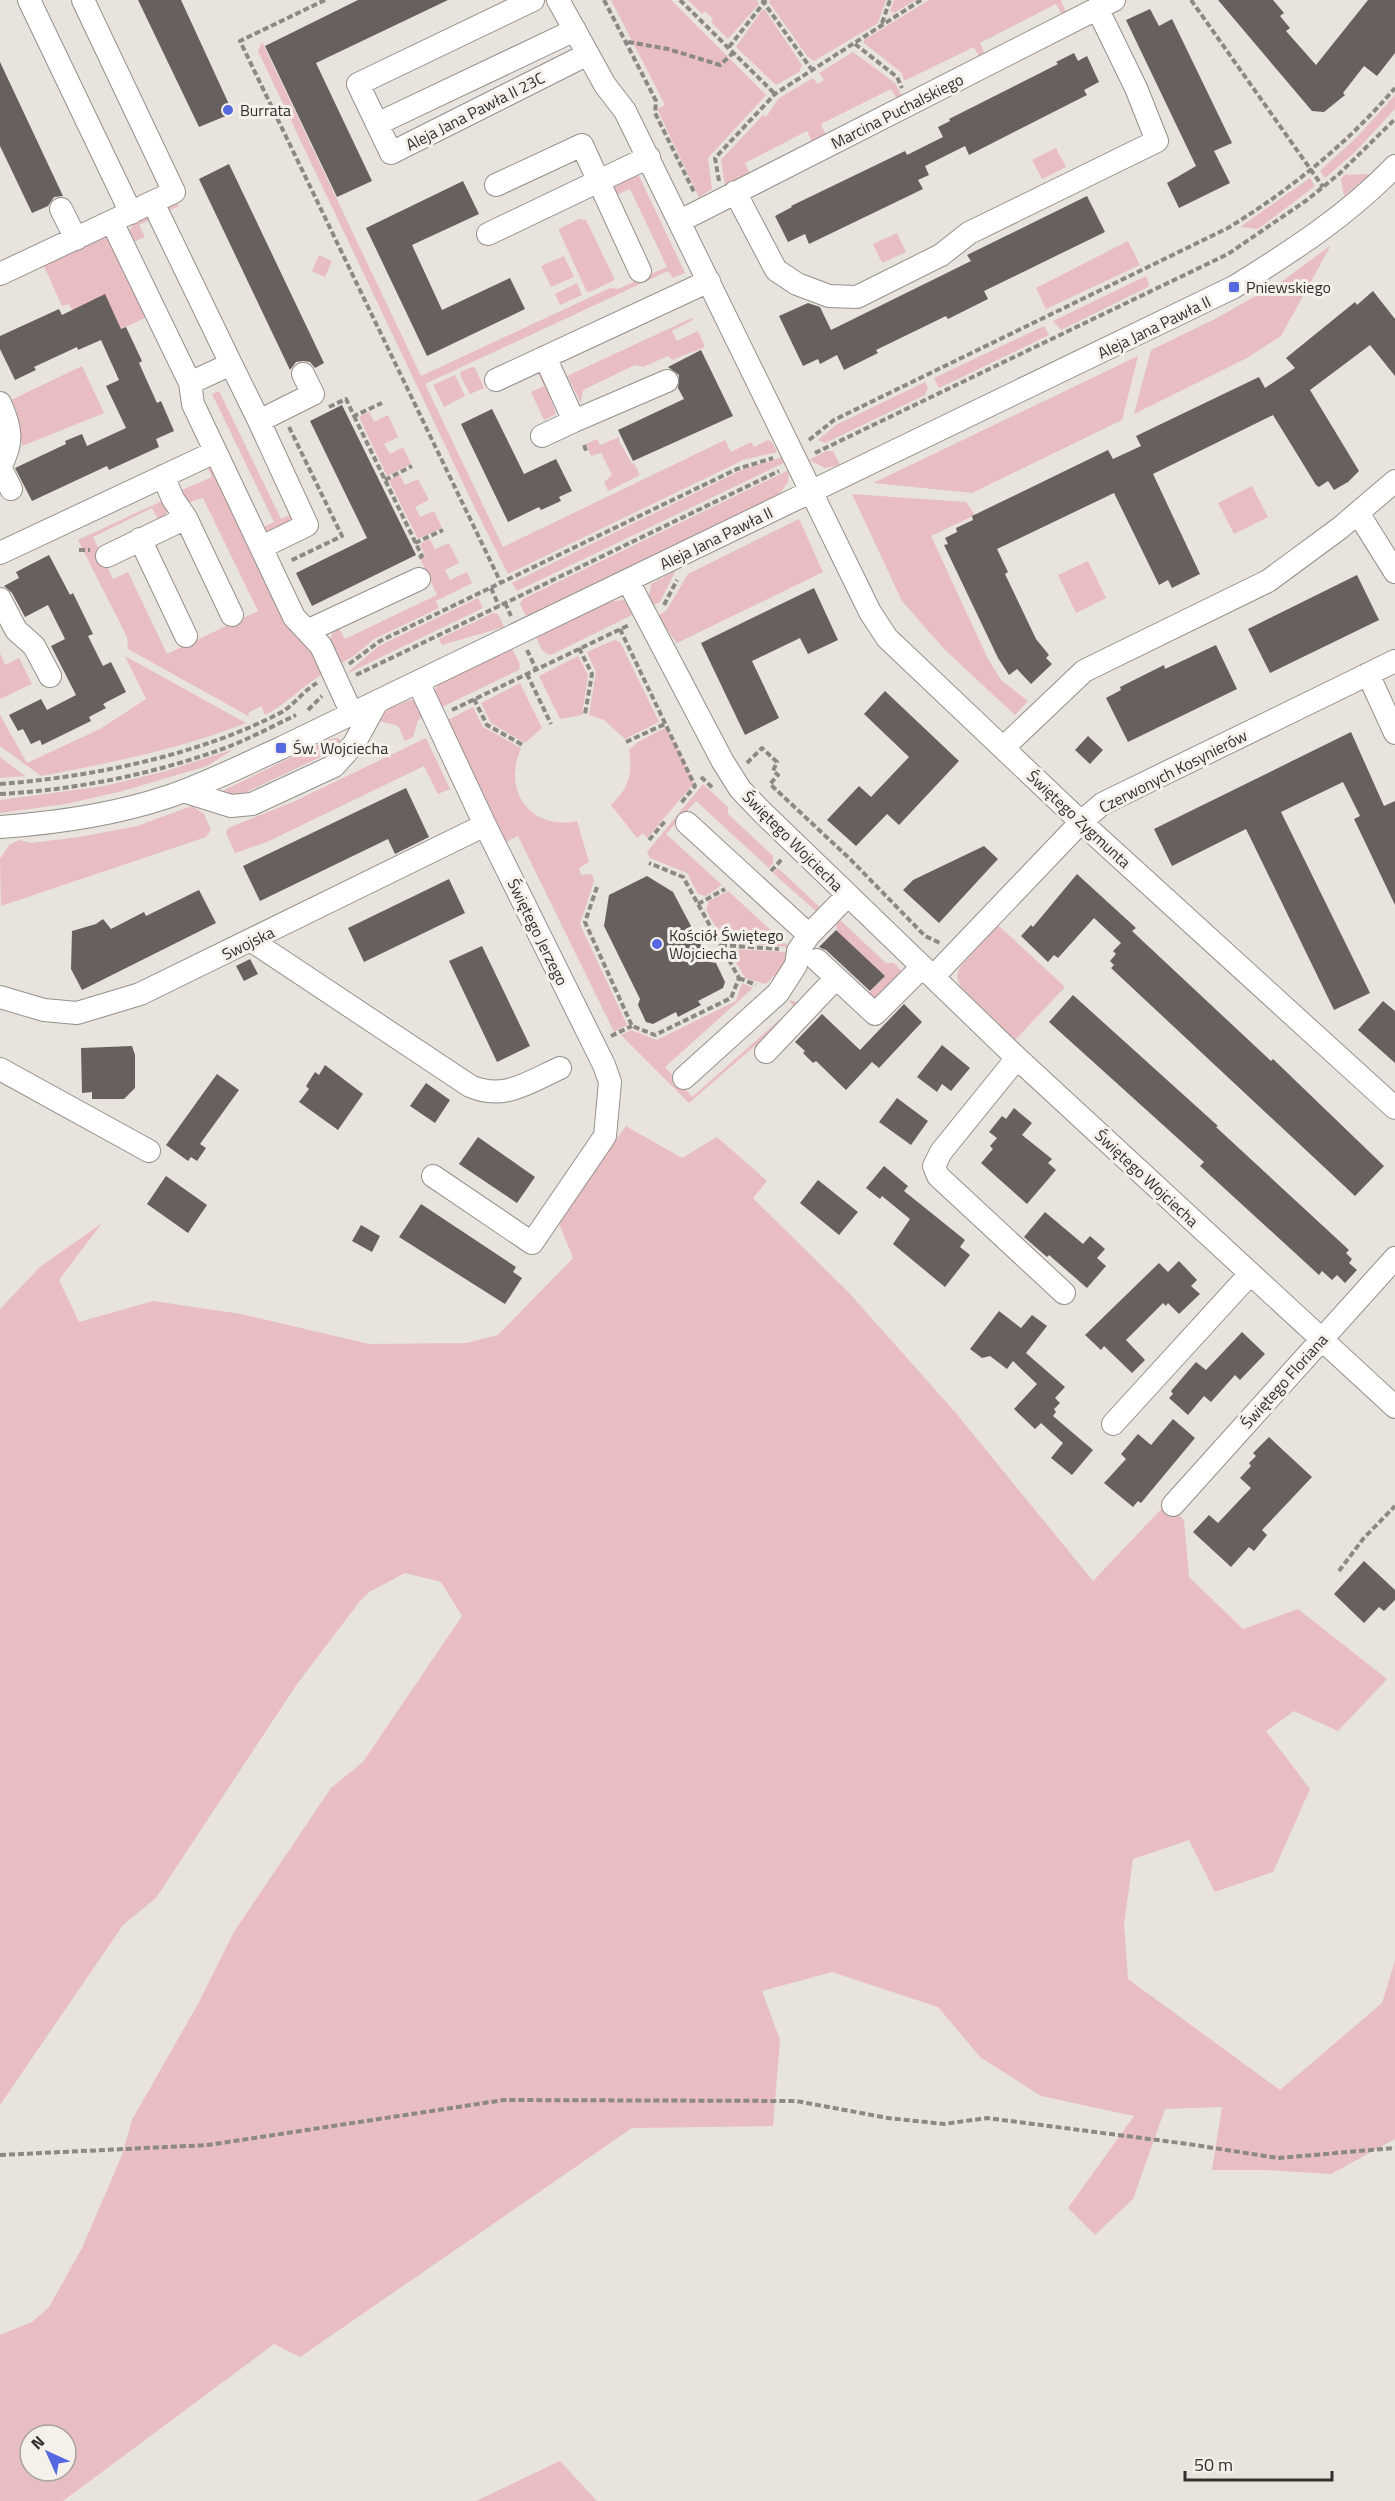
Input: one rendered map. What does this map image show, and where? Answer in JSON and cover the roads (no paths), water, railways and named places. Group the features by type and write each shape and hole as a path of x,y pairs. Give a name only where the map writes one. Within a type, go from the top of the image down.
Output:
{"street":[{"path":"29,0 190,383 193,404 294,617 321,646 352,714"},
{"path":"0,274 174,192 83,0"},
{"name":"Aleja Jana Pawła II 23C","path":"533,0 358,84 391,153 588,54"},
{"path":"558,0 605,85 625,111 812,492"},
{"path":"729,196 776,270 797,284 830,296 857,297 941,255 969,233 1157,141 1105,4"},
{"name":"Marcina Puchalskiego","path":"680,221 1105,4"},
{"name":"Aleja Jana Pawła II 23C","path":"377,124 575,30"},
{"path":"496,185 582,145 640,271"},
{"path":"488,234 649,158"},
{"name":"Aleja Jana Pawła II","path":"0,827 61,821 109,812 183,791 352,714 1234,287 1284,256 1342,214 1395,166"},
{"path":"61,208 76,239"},
{"path":"159,215 307,525 262,547"},
{"path":"496,380 710,281"},
{"path":"545,357 574,421"},
{"path":"190,383 231,364"},
{"path":"259,421 289,416 313,394 303,374"},
{"path":"542,436 667,381"},
{"path":"0,403 7,419 10,448 0,467 11,489"},
{"path":"0,553 215,452"},
{"path":"162,476 173,499 186,518 232,615"},
{"path":"1003,748 1084,671 1268,580 1358,513 1395,481"},
{"name":"Świętego Zygmunta","path":"812,492 870,612 887,638 1081,822 1395,1108"},
{"path":"1358,513 1395,572"},
{"path":"107,556 186,518"},
{"path":"140,539 186,636"},
{"path":"307,631 419,579"},
{"name":"Świętego Wojciecha","path":"628,581 740,789 1017,1058 1395,1407"},
{"path":"0,599 16,630 34,646 50,676"},
{"name":"Czerwonych Kosynierów","path":"836,978 875,1014 928,972 1102,804 1395,661"},
{"path":"1368,674 1395,733"},
{"name":"Świętego Jerzego","path":"418,682 485,825 604,1065 610,1082 605,1136 531,1243 433,1176"},
{"path":"183,791 231,806 252,804 262,800 334,766 354,744 377,702"},
{"path":"679,815 836,978 766,1052"},
{"name":"Swojska","path":"0,996 44,1010 77,1013 140,994 485,825"},
{"path":"684,1078 778,993 848,896"},
{"path":"252,941 470,1086 483,1091 500,1093 516,1089 560,1068"},
{"path":"1017,1058 940,1152 934,1166 938,1176 1064,1293"},
{"path":"0,1069 149,1151"},
{"name":"Świętego Floriana","path":"1173,1505 1395,1258"},
{"path":"1113,1424 1250,1274"}],"place":[{"name":"Burrata","path":"228,110"},
{"name":"Pniewskiego","path":"1234,287"},
{"name":"Św. Wojciecha","path":"281,748"},
{"name":"Kościół Świętego Wojciecha","path":"657,944"}]}
